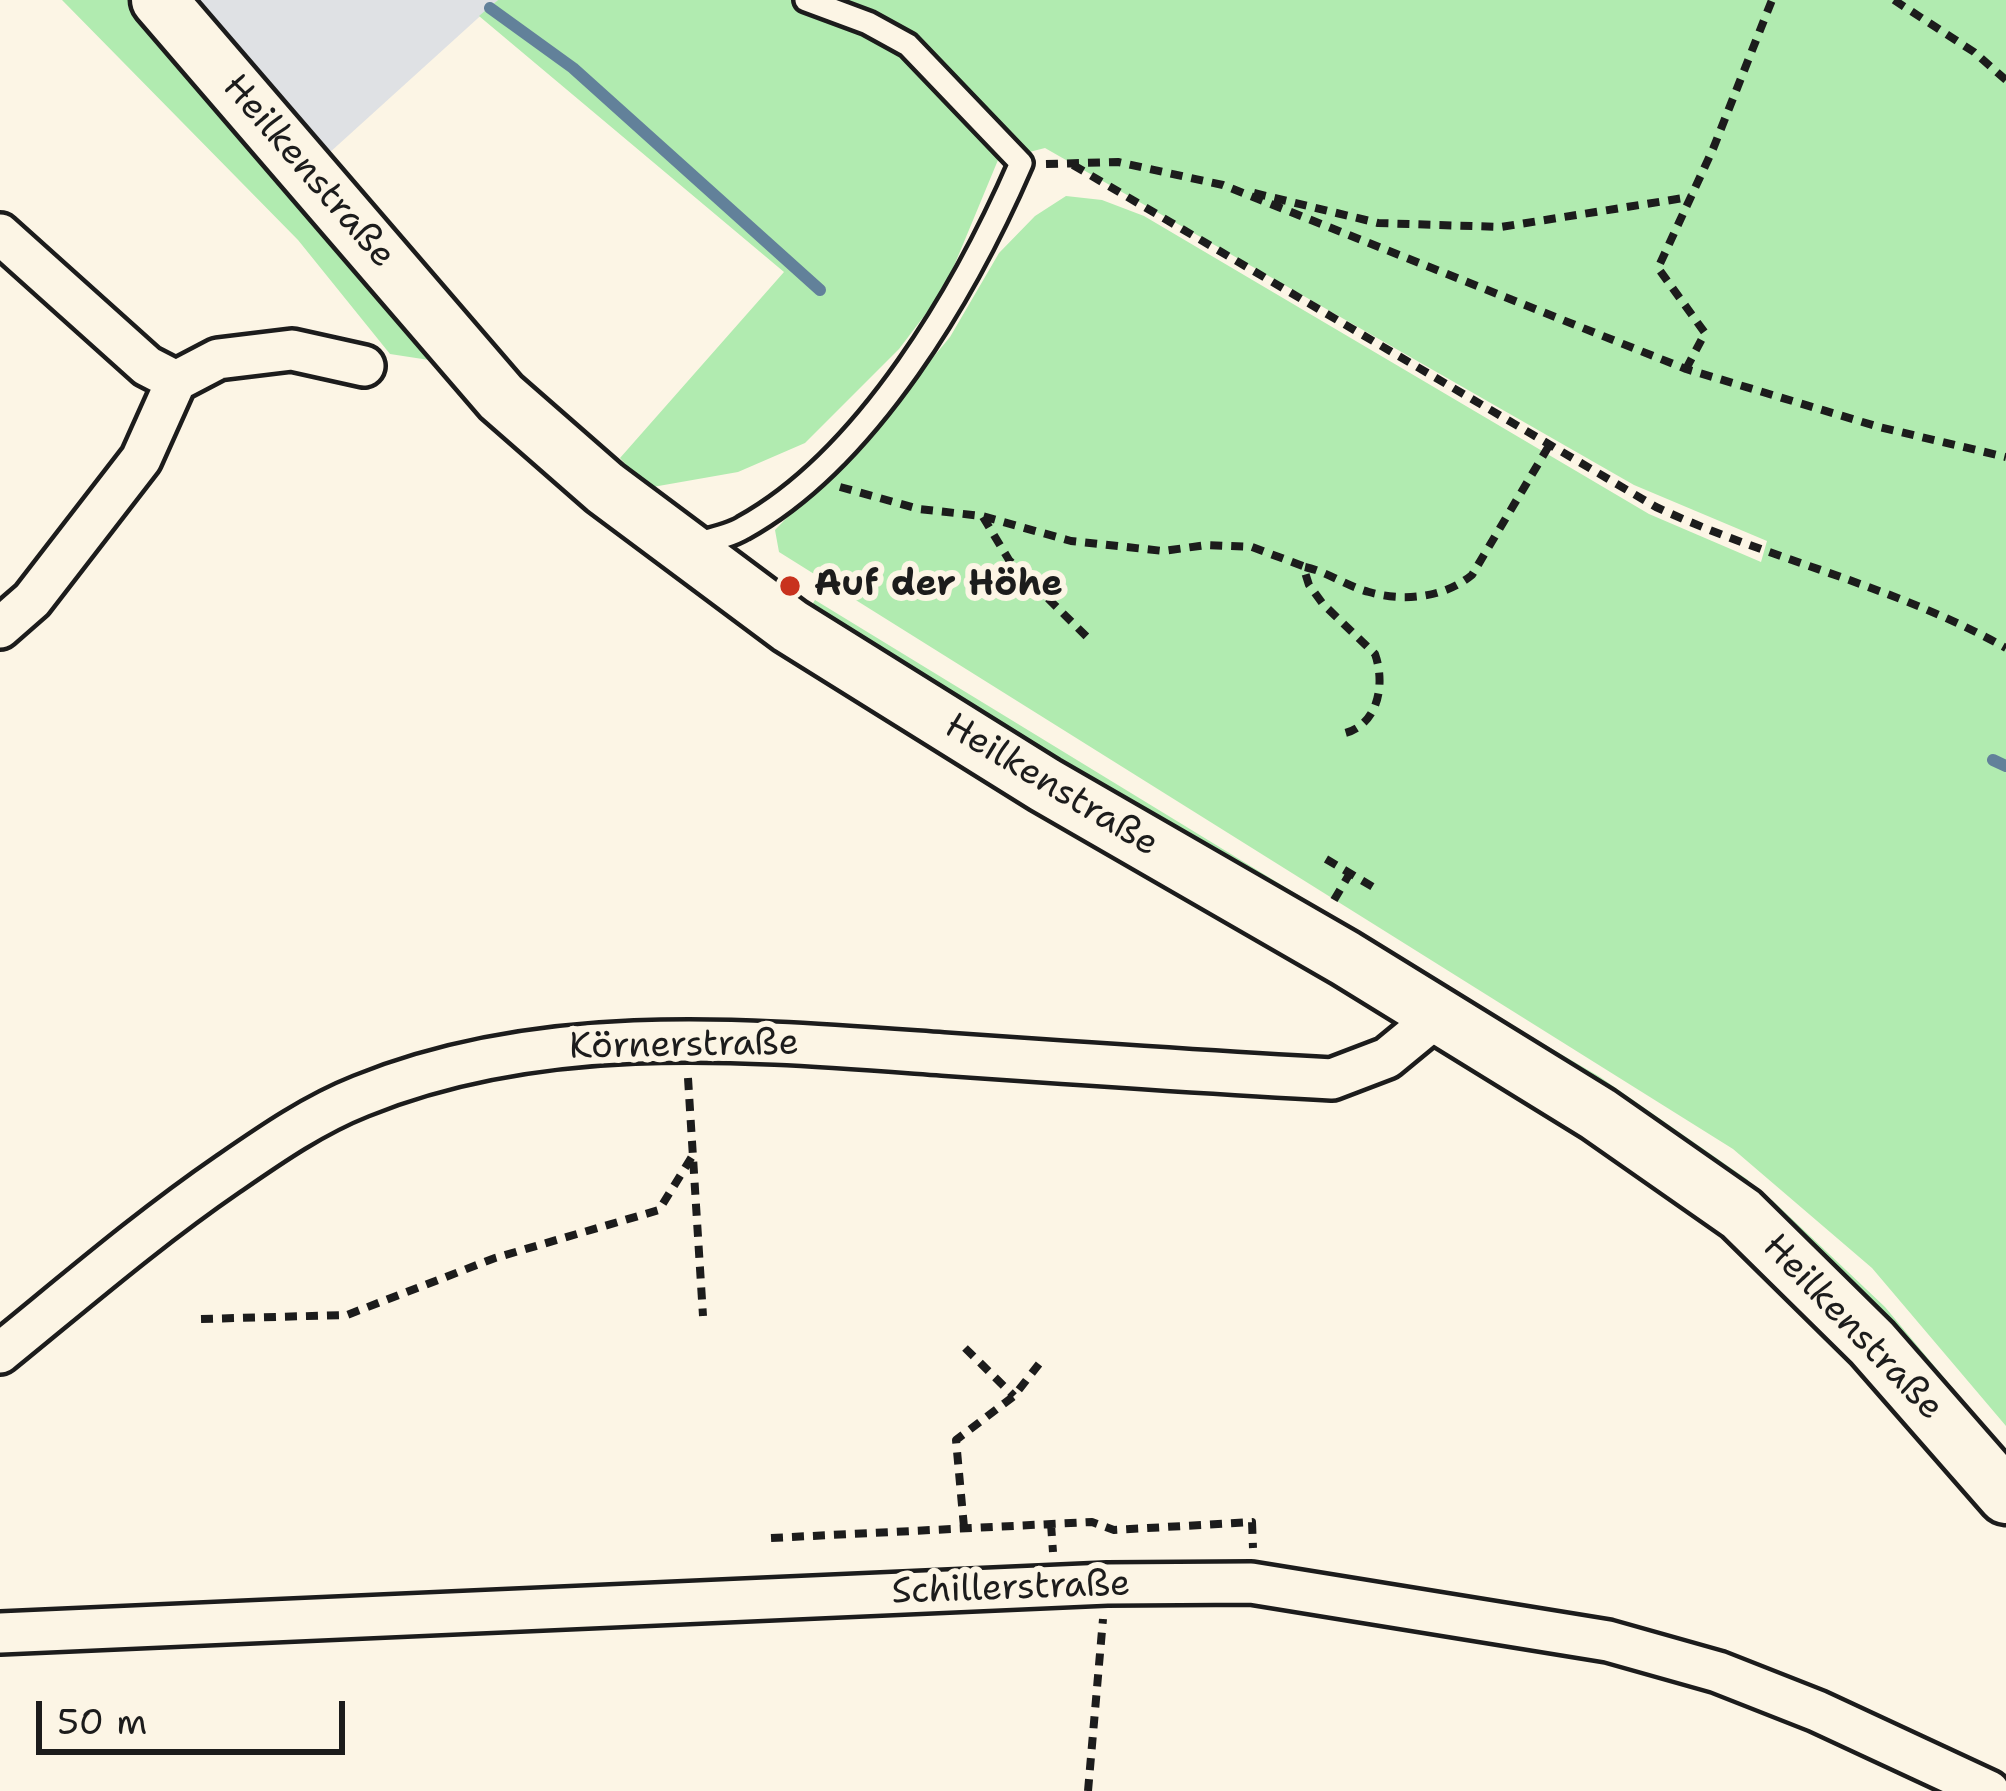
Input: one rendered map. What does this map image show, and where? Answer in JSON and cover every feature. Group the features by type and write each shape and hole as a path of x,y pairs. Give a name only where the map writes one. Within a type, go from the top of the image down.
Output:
{"street":[{"name":"Heilkenstraße","path":"159,0 501,398 682,548 790,626 1045,785 1598,1114 1742,1214 1872,1343 2006,1496"},
{"path":"0,234 147,366 176,381"},
{"path":"0,628 32,600 141,459 176,381 218,359 292,350 364,366"},
{"name":"Körnerstraße","path":"0,1353 170,1215 271,1144 361,1096 466,1060 573,1045 688,1041 801,1044 1332,1079 1387,1058 1438,1016"},
{"name":"Schillerstraße","path":"0,1633 1107,1584 1251,1583 1608,1641 1674,1659 1817,1712 1990,1791"}],"lane":[{"path":"682,548 739,531 785,502 859,427 937,329 987,240 1021,163 908,45 868,23 806,0"}],"path":[{"path":"1686,370 1705,333 1658,268 1772,0"},
{"path":"1894,0 1974,52 2006,80"},
{"path":"1021,163 1118,162 1378,223 1502,227 1690,197"},
{"path":"1073,164 1656,507 1719,536 1951,617 2006,648"},
{"path":"1223,185 1686,370 1879,427 2006,457"},
{"path":"810,479 920,509 982,516 1071,542 1163,551 1207,545 1252,547 1324,571 1370,593 1417,597 1460,585 1472,575 1550,444"},
{"path":"982,516 1009,560 1090,640"},
{"path":"1303,566 1309,585 1376,654 1380,669 1379,698 1373,711 1353,732 1341,734"},
{"path":"1326,859 1373,886"},
{"path":"1330,906 1349,873"},
{"path":"688,1041 704,1316"},
{"path":"200,1318 347,1315 495,1258 659,1210 693,1155"},
{"path":"965,1348 1014,1396"},
{"path":"964,1527 956,1440 1014,1396 1039,1364"},
{"path":"772,1538 1092,1522 1114,1530 1252,1522 1251,1583"},
{"path":"1088,1791 1107,1584"}],"shaded area":[{"path":"194,0 498,0 328,154"}],"green space":[{"path":"62,0 130,0 427,351 429,360 390,354 298,240"},
{"path":"498,0 2006,0 2006,1426 1872,1268 1733,1149 779,552 775,530 875,427 950,337 999,253 1035,216 1066,196 1102,200 1144,216 1649,514 1761,562 1767,541 1634,485 1045,148 998,160 944,290 899,349 805,443 738,472 647,488 620,458 784,272 479,16"},
{"path":"815,600 1352,928 1347,940 809,610"},
{"path":"1366,940 1600,1077 1748,1180 1747,1196"},
{"path":"1766,1200 1772,1200 1885,1307 2006,1452 2006,1471"}],"waterway":[{"path":"490,8 573,68 820,290"},
{"path":"1993,760 2006,766"}],"place":[{"name":"Auf der Höhe","path":"790,586"}]}
